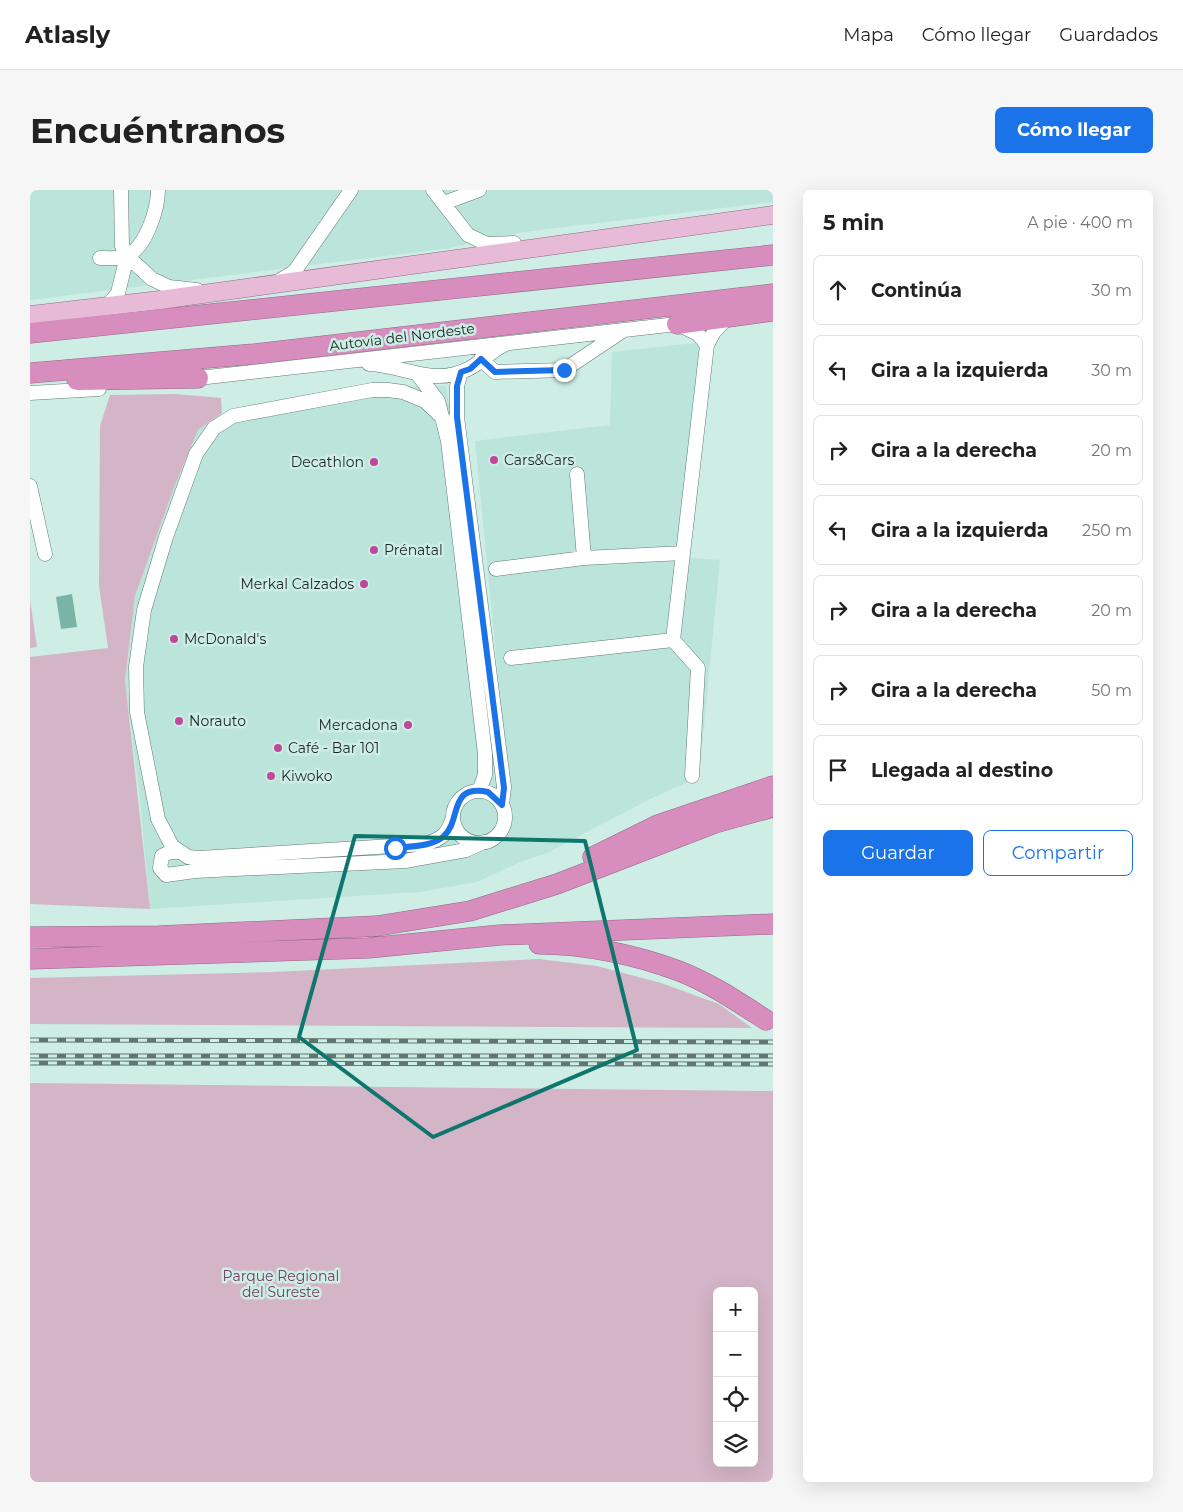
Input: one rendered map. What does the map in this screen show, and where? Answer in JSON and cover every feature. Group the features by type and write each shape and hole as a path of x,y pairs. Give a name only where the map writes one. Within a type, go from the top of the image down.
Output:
{"highway":[{"path":"30,333 773,255"},
{"name":"Autovía del Nordeste","path":"34,373 254,354 773,294"},
{"path":"677,324 773,311"},
{"path":"34,373 78,380 198,378"},
{"path":"532,890 658,825 773,786"},
{"path":"30,937 159,936 377,926 470,911 532,890 558,884 715,823 773,807"},
{"path":"30,959 368,948 425,944 500,934 773,924"},
{"path":"425,944 548,944 600,950 679,971 727,995 766,1020"}],"main road":[{"path":"30,315 220,292 773,216"}],"street":[{"path":"121,190 122,246 127,256 152,279 169,287 220,292"},
{"path":"107,306 118,293 127,256 139,245 152,222 158,190"},
{"path":"272,284 294,272 351,190"},
{"path":"433,190 468,234 486,244 547,240 590,241"},
{"path":"444,204 479,190"},
{"path":"100,258 127,256"},
{"path":"692,776 698,668 673,640 707,345 727,318"},
{"path":"30,393 198,378 677,324 698,334 707,345"},
{"path":"481,359 495,372 564,370 608,339 626,330"},
{"path":"335,362 380,364 435,378 470,369 492,351 513,342"},
{"path":"461,372 457,386 457,417 504,788 502,805"},
{"path":"418,375 438,401 445,420 485,754 485,775 479,791"},
{"path":"30,402 91,389"},
{"path":"181,852 170,852 162,856 160,868 166,875 195,871 405,861 466,850 498,834 502,828 505,812 502,805 496,797 479,791 464,796 458,802 446,834 436,841 425,844 199,858 181,852 172,846 158,819 140,733 136,697 136,667 144,610 157,564 185,482 206,436 218,424 233,416 372,390 402,392 414,396 425,401 445,420"},
{"path":"577,474 584,558"},
{"path":"30,486 45,554"},
{"path":"496,569 584,558 683,553"},
{"path":"511,658 673,640"},
{"path":"453,817 460,834 467,839 484,842"}],"highlighted area":[{"path":"355,836 585,841 637,1050 433,1137 299,1037"}],"shaded area":[{"path":"30,190 773,190 773,202 524,232 450,248 30,300"},
{"path":"714,341 690,558 720,560 699,777 648,800 547,853 520,862 477,882 420,892 150,909 140,799 125,680 135,596 173,490 198,430 222,413 356,386 446,386 455,441 478,641 504,735 475,441 610,425 612,352"},
{"path":"72,594 77,627 61,629 56,597"}],"green space":[{"path":"175,394 221,398 222,413 198,430 173,490 135,596 125,680 150,909 30,904 30,657 108,648 99,586 100,426 110,395"},
{"path":"30,600 37,647 30,648"},
{"path":"539,959 597,966 661,983 719,1004 752,1028 30,1024 30,978 273,972"},
{"name":"Parque Regional del Sureste","path":"30,1083 773,1091 773,1482 30,1482"}],"railway":[{"path":"30,1040 773,1042"},
{"path":"30,1056 773,1056"},
{"path":"30,1063 773,1064"}],"place":[{"name":"Cars&Cars","path":"494,460"},
{"name":"Decathlon","path":"374,462"},
{"name":"Prénatal","path":"374,550"},
{"name":"Merkal Calzados","path":"364,584"},
{"name":"McDonald's","path":"174,639"},
{"name":"Norauto","path":"179,721"},
{"name":"Mercadona","path":"408,725"},
{"name":"Café - Bar 101","path":"278,748"},
{"name":"Kiwoko","path":"271,776"}],"route":[{"path":"395,848 425,844 442,838 450,828 454,809 458,802 471,792 488,792 496,797 502,805 504,788 457,417 458,379 461,372 470,369 481,359 495,372 564,370"}]}
